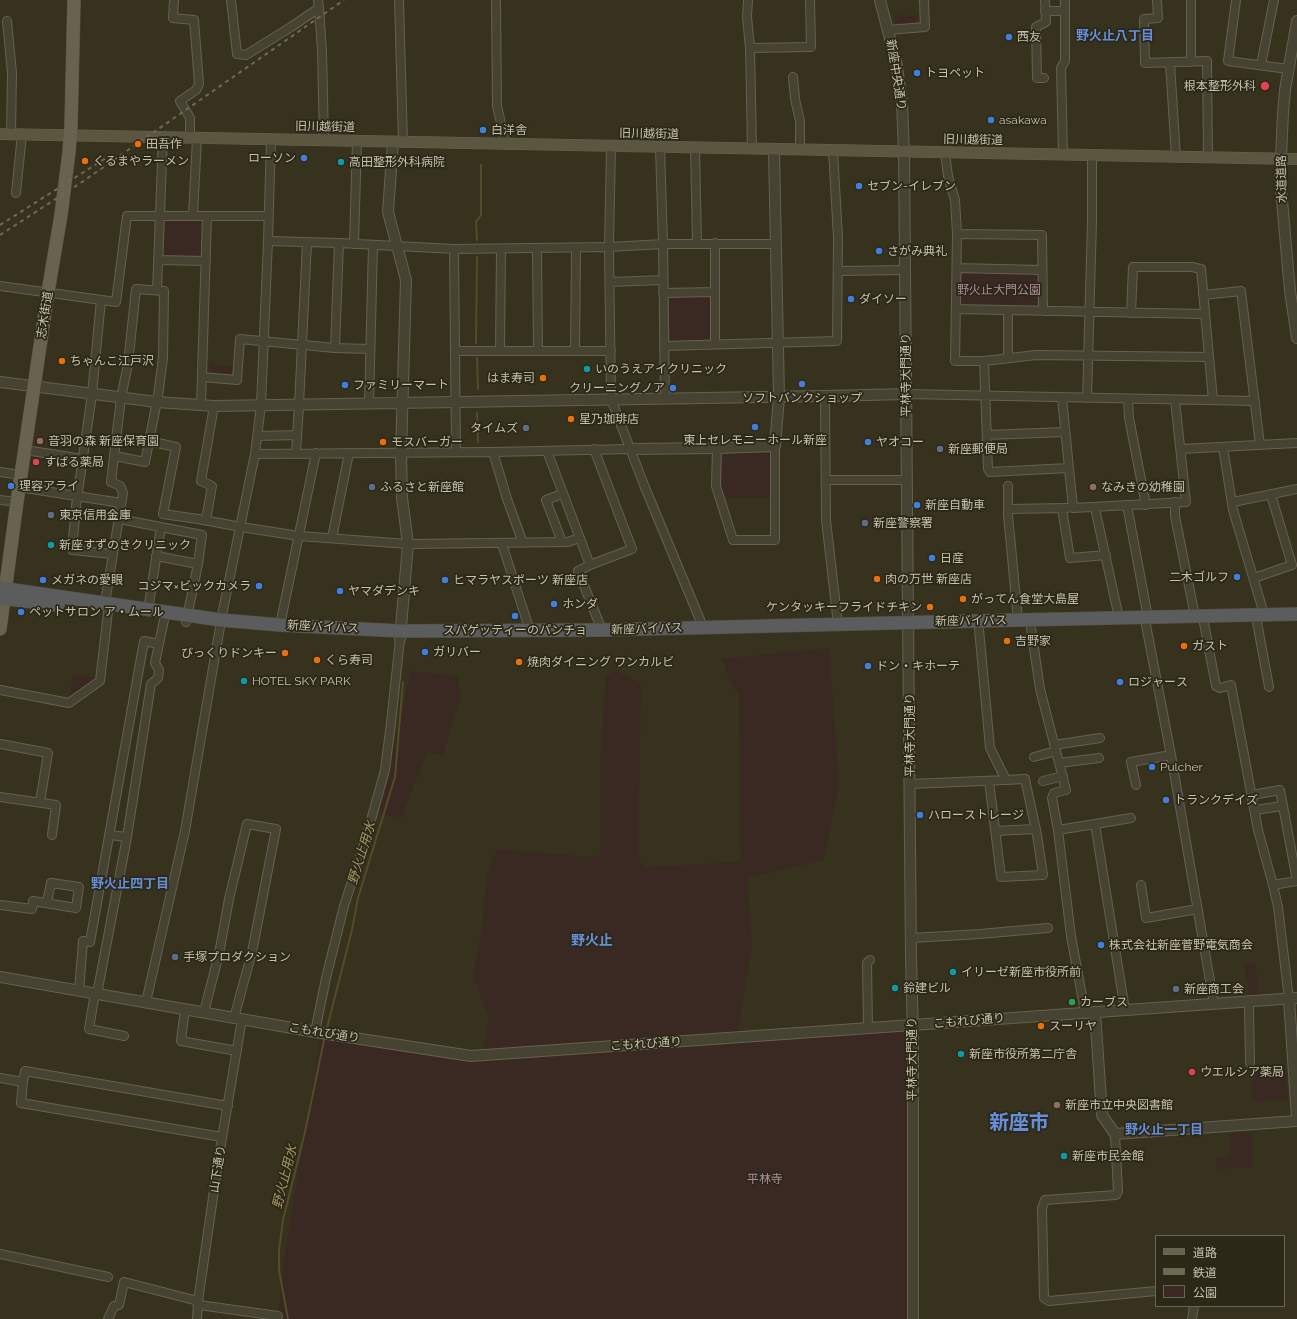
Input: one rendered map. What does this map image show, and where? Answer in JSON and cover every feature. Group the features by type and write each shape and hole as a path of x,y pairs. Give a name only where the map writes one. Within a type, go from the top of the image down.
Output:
{"highway":[{"name":"新座バイパス","path":"2,593 106,607 148,610 187,619 333,636 605,636 908,626 1018,620 1119,618 1147,621"},
{"name":"新座バイパス","path":"106,607 164,620 187,619"},
{"name":"新座バイパス","path":"220,623 280,625 400,635 530,630 602,630 838,624 979,629 1031,628 1147,621 1260,618 1297,614"},
{"name":"新座バイパス","path":"1260,618 1297,622"}],"main road":[{"name":"志木街道","path":"0,629 2,593 61,215 70,136 74,0"},
{"name":"旧川越街道","path":"11,134 752,150 833,150 1297,159"}],"street":[{"path":"174,0 173,18 194,20 199,84 196,90 180,101 190,118 194,138 193,215"},
{"path":"231,0 237,54 246,55 319,4"},
{"path":"315,1032 326,978 344,906 366,838 385,770 392,723 408,544 402,498 401,453 406,280 388,212 398,142 399,0"},
{"path":"496,0 497,106 506,145"},
{"path":"748,0 747,17 750,48 752,150"},
{"path":"750,48 811,48 810,0"},
{"name":"新座中央通り","path":"880,0 900,85 904,126 904,152"},
{"path":"888,30 925,27 924,0"},
{"path":"1044,78 1037,78 1036,27 1046,22 1045,0"},
{"path":"1063,155 1061,68 1065,61 1066,0"},
{"path":"1157,0 1158,18 1144,19 1145,63 1207,61 1208,158"},
{"path":"1191,0 1191,62"},
{"path":"1236,0 1228,61 1288,69"},
{"path":"1261,65 1274,0"},
{"path":"319,4 324,141"},
{"path":"1045,11 1065,11"},
{"path":"7,21 12,73 11,134 16,192"},
{"name":"水道道路","path":"1297,25 1288,69 1282,113 1281,159 1281,197 1294,291 1297,338"},
{"path":"1170,63 1176,157"},
{"path":"793,77 795,99 800,121 800,150"},
{"path":"157,290 163,137"},
{"path":"146,1002 185,831 220,623 255,454 261,405 271,139"},
{"path":"354,244 357,141"},
{"path":"611,147 609,247 611,399 703,627"},
{"path":"660,148 665,399"},
{"path":"695,148 697,244"},
{"path":"717,448 716,486 733,540 775,540 775,446 779,397 774,150"},
{"path":"664,346 837,341 838,238 833,150"},
{"name":"平林寺大門通り","path":"904,152 913,1026 913,1319"},
{"path":"945,153 948,176 955,200 957,234 955,361 984,361 1036,354 1209,357"},
{"path":"1087,398 1092,221 1092,156"},
{"path":"0,286 116,302 127,216 269,216"},
{"path":"201,405 207,216"},
{"path":"957,234 1042,235 1043,311"},
{"path":"268,242 339,243 454,249 576,248 715,243 776,244"},
{"path":"296,453 300,405 301,344 307,243"},
{"path":"335,348 339,243"},
{"path":"715,243 716,344"},
{"path":"369,404 372,245"},
{"path":"500,351 501,248"},
{"path":"537,248 538,351"},
{"path":"575,351 576,248"},
{"path":"454,249 456,452"},
{"path":"158,260 206,261"},
{"path":"1132,313 1133,266 1192,267 1201,269 1213,400"},
{"path":"957,268 1042,270"},
{"path":"838,271 905,270"},
{"path":"610,282 663,280"},
{"path":"0,690 69,703 100,681 112,554 123,493 120,486 111,482 121,398 128,364 136,289 164,291 163,358 157,402 145,462 115,456"},
{"path":"1203,295 1241,291 1260,445"},
{"path":"664,293 715,292"},
{"path":"101,300 92,394 72,550 112,554"},
{"path":"956,309 1204,314"},
{"path":"1008,310 1008,358"},
{"path":"202,377 237,380 240,339 335,348 370,349"},
{"path":"454,351 611,350"},
{"path":"984,361 988,469 990,472 1069,468"},
{"path":"0,382 121,398 214,406 906,394 1255,401"},
{"path":"825,396 826,520 838,624"},
{"path":"1062,398 1073,508"},
{"path":"1128,399 1129,418 1146,504"},
{"path":"1008,509 1095,508 1186,502 1175,400"},
{"path":"206,520 212,486 200,481 214,406"},
{"path":"987,435 1065,432"},
{"path":"257,436 297,436"},
{"path":"149,441 176,447 163,514 299,536 408,544 568,542 579,538"},
{"path":"1181,449 1297,443"},
{"path":"255,454 493,452 775,446"},
{"path":"1223,447 1233,502 1233,510 1254,578 1269,687"},
{"path":"594,449 632,549 578,571 602,630"},
{"path":"25,450 83,458"},
{"path":"547,451 590,566"},
{"path":"493,452 506,499 523,543"},
{"path":"280,625 316,453"},
{"path":"332,538 349,453"},
{"path":"0,472 20,481 78,496 121,503"},
{"path":"826,480 907,480"},
{"path":"1008,486 1008,509 1018,620"},
{"path":"1233,502 1297,489"},
{"path":"562,494 546,500 562,542"},
{"path":"1254,578 1292,565 1272,495"},
{"path":"0,500 17,502"},
{"path":"1115,1134 1297,1120 1293,998 1278,907 1258,830 1231,685 1220,688 1216,686 1175,516 1175,502"},
{"path":"1127,505 1214,1004"},
{"path":"1095,508 1119,618"},
{"path":"1062,509 1070,558 1106,555"},
{"path":"119,519 202,535 187,619"},
{"path":"148,610 161,527"},
{"path":"502,544 530,630"},
{"path":"156,556 198,564"},
{"path":"124,1036 89,1029 126,837 152,684 158,678 159,670 155,663 164,620"},
{"path":"1031,628 1040,689 1066,790 1054,793 1052,798 1058,830 1071,936 1085,1012"},
{"path":"979,629 990,748 1006,780"},
{"path":"79,990 83,941 90,942 144,641 159,644"},
{"path":"1034,757 1055,748 1100,738"},
{"path":"0,744 48,753 40,802"},
{"path":"1136,785 1131,762 1171,755"},
{"path":"1059,763 1099,758"},
{"path":"1043,782 1063,776"},
{"path":"910,784 1025,779 1036,829 1042,875 1000,877 989,781"},
{"path":"1252,795 1280,790 1297,881 1273,885"},
{"path":"0,797 56,805 52,835"},
{"path":"1255,810 1282,806"},
{"path":"1058,830 1132,818"},
{"name":"山下通り","path":"197,1319 222,1137 237,1051 238,1018 276,829 247,824 219,954 204,1012"},
{"path":"1095,824 1125,1010"},
{"path":"995,831 1036,829"},
{"path":"110,834 126,837"},
{"path":"1141,885 1146,918 1198,909"},
{"path":"0,905 32,909 34,901 47,902"},
{"path":"912,938 1048,928"},
{"path":"868,1029 868,963 870,960"},
{"name":"こもれび通り","path":"0,977 315,1032 471,1056 1293,998"},
{"path":"1247,1002 1249,1006 1250,1063"},
{"path":"185,1009 181,1041 237,1051"},
{"path":"1095,1012 1102,1115 1115,1134 1118,1191 1116,1195 1045,1200 1042,1208 1044,1298 1049,1301 1155,1291"},
{"path":"222,1137 21,1103 25,1071 228,1106"},
{"path":"0,1078 23,1082"},
{"path":"0,1254 108,1277"},
{"path":"108,1319 114,1306 119,1305 124,1282 198,1303 278,1316"},
{"path":"1192,1319 1194,1307"}],"green space":[{"path":"905,14 906,17 918,15 915,24 896,23 895,17"},
{"path":"203,218 205,221 204,258 166,257 164,255 165,222 167,220"},
{"name":"野火止大門公園","path":"957,268 1042,270 1043,311 956,309"},
{"path":"709,296 711,298 711,339 670,341 669,298"},
{"path":"210,364 235,367 234,375 232,377 209,375"},
{"path":"722,451 771,451 773,453 773,497 724,498 719,484 720,453"},
{"path":"829,648 839,785 824,860 747,878 752,943 738,1032 484,1049 489,1017 473,977 482,928 487,877 497,849 593,857 600,855 600,767 606,677 615,670 641,684 638,855 643,867 741,862 739,693 732,686 722,659"},
{"path":"411,671 458,676 460,700 443,755 427,753 401,818 379,813"},
{"path":"73,675 95,678 70,696"},
{"path":"1256,963 1258,998 1250,998 1244,964"},
{"name":"平林寺","path":"899,1030 907,1037 908,1319 279,1319 278,1316 286,1248 320,1039 479,1059"},
{"path":"1286,1068 1288,1099 1253,1102 1252,1072"},
{"path":"1251,1132 1252,1167 1217,1169 1216,1158 1231,1155 1229,1133"}],"waterway":[{"path":"477,240 476,222 481,215 481,165"},
{"path":"476,343 477,257"},
{"path":"477,358 478,389"},
{"path":"477,413 478,442"},
{"name":"野火止用水","path":"327,1028 352,930 358,898 395,777 403,682"},
{"name":"野火止用水","path":"288,1319 279,1270 279,1250 283,1220 305,1132 324,1040"}],"railway":[{"path":"0,235 82,182 344,0"},
{"path":"0,225 106,158"}],"place":[{"name":"西友","path":"1009,37"},
{"name":"トヨペット","path":"917,73"},
{"name":"根本整形外科","path":"1265,86"},
{"name":"asakawa","path":"991,120"},
{"name":"白洋舎","path":"483,130"},
{"name":"田吾作","path":"138,144"},
{"name":"ローソン","path":"304,158"},
{"name":"くるまやラーメン","path":"85,161"},
{"name":"高田整形外科病院","path":"341,162"},
{"name":"セブン-イレブン","path":"859,186"},
{"name":"さがみ典礼","path":"879,251"},
{"name":"ダイソー","path":"851,299"},
{"name":"ちゃんこ江戸沢","path":"62,361"},
{"name":"いのうえアイクリニック","path":"587,369"},
{"name":"はま寿司","path":"543,378"},
{"name":"ソフトバンクショップ","path":"802,384"},
{"name":"ファミリーマート","path":"345,385"},
{"name":"クリーニングノア","path":"673,388"},
{"name":"星乃珈琲店","path":"571,419"},
{"name":"東上セレモニーホール新座","path":"755,427"},
{"name":"タイムズ","path":"526,428"},
{"name":"音羽の森 新座保育園","path":"40,441"},
{"name":"モスバーガー","path":"383,442"},
{"name":"ヤオコー","path":"868,442"},
{"name":"新座郵便局","path":"940,449"},
{"name":"すばる薬局","path":"36,462"},
{"name":"理容アライ","path":"11,486"},
{"name":"ふるさと新座館","path":"372,487"},
{"name":"なみきの幼稚園","path":"1093,487"},
{"name":"新座自動車","path":"917,505"},
{"name":"東京信用金庫","path":"51,515"},
{"name":"新座警察署","path":"865,523"},
{"name":"新座すずのきクリニック","path":"51,545"},
{"name":"日産","path":"932,558"},
{"name":"二木ゴルフ","path":"1237,577"},
{"name":"肉の万世 新座店","path":"877,579"},
{"name":"メガネの愛眼","path":"43,580"},
{"name":"ヒマラヤスポーツ 新座店","path":"445,580"},
{"name":"コジマ×ビックカメラ","path":"259,586"},
{"name":"ヤマダデンキ","path":"340,591"},
{"name":"がってん食堂大島屋","path":"963,599"},
{"name":"ホンダ","path":"554,604"},
{"name":"ケンタッキーフライドチキン","path":"930,607"},
{"name":"ペットサロン ア・ムール","path":"21,612"},
{"name":"スパゲッティーのパンチョ","path":"515,616"},
{"name":"吉野家","path":"1007,641"},
{"name":"ガスト","path":"1184,646"},
{"name":"ガリバー","path":"425,652"},
{"name":"びっくりドンキー","path":"285,653"},
{"name":"くら寿司","path":"317,660"},
{"name":"焼肉ダイニング ワンカルビ","path":"519,662"},
{"name":"ドン・キホーテ","path":"868,666"},
{"name":"HOTEL SKY PARK","path":"244,681"},
{"name":"ロジャース","path":"1120,682"},
{"name":"Pulcher","path":"1152,767"},
{"name":"トランクデイズ","path":"1166,800"},
{"name":"ハローストレージ","path":"920,815"},
{"name":"株式会社新座菅野電気商会","path":"1101,945"},
{"name":"手塚プロダクション","path":"175,957"},
{"name":"イリーゼ新座市役所前","path":"953,972"},
{"name":"鈴建ビル","path":"895,988"},
{"name":"新座商工会","path":"1176,989"},
{"name":"カーブス","path":"1072,1002"},
{"name":"スーリヤ","path":"1041,1026"},
{"name":"新座市役所第二庁舎","path":"961,1054"},
{"name":"ウエルシア薬局","path":"1192,1072"},
{"name":"新座市立中央図書館","path":"1057,1105"},
{"name":"新座市民会館","path":"1064,1156"}],"district":[{"name":"野火止八丁目","path":"1115,36"},
{"name":"野火止四丁目","path":"130,884"},
{"name":"野火止","path":"592,941"},
{"name":"新座市","path":"1019,1123"},
{"name":"野火止一丁目","path":"1164,1130"}]}
